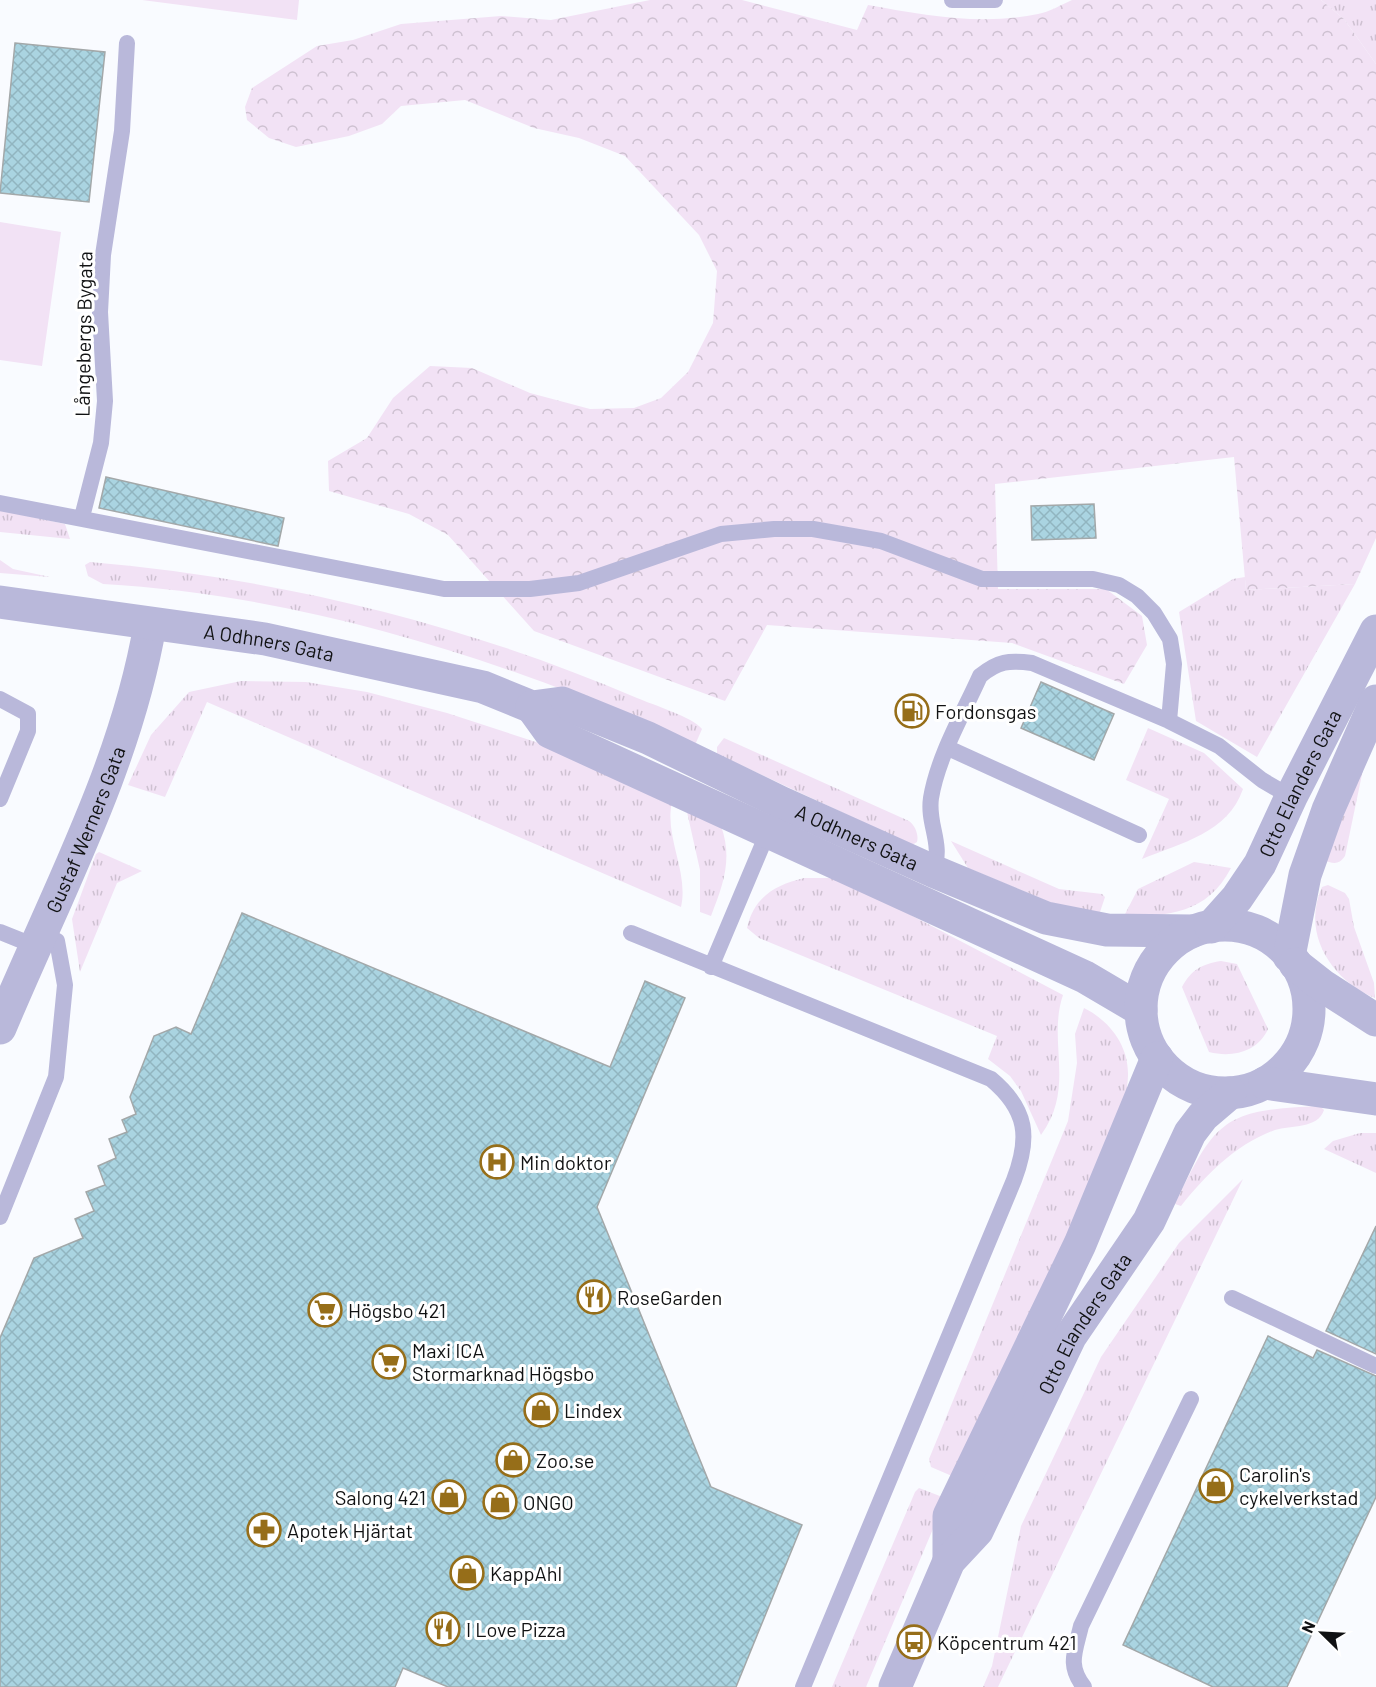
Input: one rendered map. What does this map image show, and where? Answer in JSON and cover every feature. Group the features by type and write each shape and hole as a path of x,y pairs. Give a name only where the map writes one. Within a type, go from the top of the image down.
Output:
{"street":[{"name":"A Odhners Gata","path":"0,602 265,639 483,687 532,707 562,703 648,738 782,803 933,871 1046,918 1107,930 1202,929"},
{"name":"Gustaf Werners Gata","path":"2,1018 38,940 99,795 141,678 150,624"},
{"name":"Otto Elanders Gata","path":"1376,631 1291,796 1260,864 1237,898 1202,929 1172,944 1155,963 1144,986 1141,1010 1145,1035 1157,1058 1183,1082 1206,1091 1230,1093 1265,1083 1294,1055 1305,1030 1307,996 1292,960 1305,875 1328,810 1376,701"},
{"name":"A Odhners Gata","path":"532,707 549,732 1085,977 1141,1010"},
{"path":"1202,929 1240,927 1254,931 1279,945 1292,960 1323,986 1376,1020"},
{"name":"Otto Elanders Gata","path":"949,1561 949,1516 1076,1253 1157,1058"},
{"path":"1265,1083 1376,1099"},
{"name":"Otto Elanders Gata","path":"895,1687 949,1561 977,1531 1070,1337 1149,1221 1190,1133 1203,1116 1230,1093"}],"lane":[{"path":"952,0 995,0"},
{"name":"Långebergs Bygata","path":"82,517 101,443 105,401 100,312 103,255 122,131 127,43"},
{"path":"0,503 82,517 444,589 530,590 579,583 721,534 813,529 881,541 982,579 999,581 1093,579 1119,585 1137,597 1154,613 1170,639 1174,664 1169,721"},
{"path":"933,871 939,856 931,800 948,748 980,676 993,665 1008,660 1032,663 1169,721 1219,746 1262,780 1291,796"},
{"path":"0,699 28,714 28,731 0,799"},
{"path":"948,748 1139,835"},
{"path":"711,967 767,833 782,803"},
{"path":"0,932 38,940 57,941 65,985 56,1077 0,1217"},
{"path":"631,933 991,1079 1012,1100 1024,1134 1024,1154 1014,1180 803,1687"},
{"path":"1232,1298 1376,1366"},
{"path":"1084,1687 1073,1673 1073,1659 1081,1626 1191,1399"}],"green space":[{"path":"142,0 299,0 297,20"},
{"path":"650,0 742,0 857,30 868,5 953,18 995,19 1042,13 1072,0 1321,0 1344,19 1376,64 1376,538 1355,584 1246,590 1234,457 995,484 998,589 1106,589 1142,616 1147,645 1124,684 1012,643 767,625 725,701 534,631 448,535 409,514 329,491 328,461 367,438 393,398 430,366 472,368 530,393 590,409 634,408 661,398 688,372 713,323 717,271 699,235 625,156 579,138 534,128 465,100 401,106 382,124 349,136 296,147 269,138 247,120 245,107 252,88 317,46 353,40 401,24 501,16 551,20"},
{"path":"1321,0 1376,0 1376,64 1344,19"},
{"path":"0,222 61,232 42,366 0,360"},
{"path":"0,510 65,524 70,539 0,532"},
{"path":"0,560 13,569 50,577 0,573"},
{"path":"90,562 160,569 230,580 369,608 505,648 572,672 682,716 702,729 695,745 523,675 421,642 316,614 210,595 103,584 88,576 85,565"},
{"path":"1245,577 1246,590 1355,584 1257,757 1196,721 1179,612 1233,579"},
{"path":"241,681 306,682 367,692 447,713 582,757 672,802 671,828 682,881 681,907 207,702 165,797 128,785 151,735 189,692"},
{"path":"1148,728 1204,753 1243,789 1236,804 1215,826 1187,841 1142,859 1169,799 1126,780"},
{"path":"1370,736 1345,856 1338,862 1322,860"},
{"path":"724,738 909,821 916,830 917,842 912,845 717,754 717,747"},
{"path":"687,812 721,826 725,838 725,872 711,916 700,912 700,870"},
{"path":"951,841 1059,889 1102,894 1105,897 1100,912 1073,912 968,868"},
{"path":"99,852 142,871 117,883 80,972 72,919 96,854"},
{"path":"1194,862 1231,868 1210,895 1198,903 1171,913 1123,918 1138,889"},
{"path":"804,878 832,878 865,891 1063,995 1058,1030 1057,1099 1051,1117 1041,1135 1021,1091 1010,1076 988,1059 997,1036 759,938 747,928 750,917 760,900 784,884"},
{"path":"1328,885 1345,893 1349,899 1354,927 1374,983 1375,998 1345,980 1324,953 1315,921 1316,904 1322,887"},
{"path":"1221,961 1237,964 1268,1029 1264,1037 1251,1048 1227,1054 1209,1052 1182,987 1189,976 1198,969"},
{"path":"1084,1008 1110,1027 1121,1045 1128,1076 1125,1098 1065,1242 952,1476 931,1467 929,1459 1068,1121 1077,1063 1075,1034"},
{"path":"1320,1106 1324,1110 1316,1120 1275,1130 1247,1143 1211,1172 1181,1206 1175,1204 1201,1153 1227,1125 1243,1116 1263,1111"},
{"path":"1360,1133 1376,1133 1376,1173 1324,1149 1333,1141"},
{"path":"1243,1179 998,1687 983,1687 992,1666 1021,1526 1101,1357 1179,1243"},
{"path":"919,1488 945,1498 944,1503 866,1687 832,1687 915,1492"}],"building":[{"path":"15,43 105,52 89,202 0,193"},
{"path":"106,477 284,518 278,546 99,508"},
{"path":"1094,504 1096,538 1032,540 1031,506"},
{"path":"1041,682 1114,714 1094,760 1021,728"},
{"name":"Högsbo 421","path":"242,913 610,1067 645,981 685,998 597,1207 711,1487 802,1525 736,1687 448,1687 403,1668 395,1687 0,1687 0,1338 34,1258 83,1238 75,1219 94,1211 86,1192 105,1185 98,1166 116,1158 109,1139 127,1132 122,1120 136,1114 130,1097 154,1036 176,1027 191,1034"},
{"path":"1376,1226 1376,1354 1326,1331"},
{"path":"1268,1336 1313,1358 1317,1350 1376,1376 1376,1497 1287,1687 1213,1687 1123,1645"}],"place":[{"name":"Fordonsgas","path":"912,711"},
{"name":"Min doktor","path":"497,1162"},
{"name":"RoseGarden","path":"594,1297"},
{"name":"Högsbo 421","path":"325,1310"},
{"name":"Maxi ICA Stormarknad Högsbo","path":"389,1362"},
{"name":"Lindex","path":"541,1410"},
{"name":"Zoo.se","path":"513,1460"},
{"name":"Carolin's cykelverkstad","path":"1216,1486"},
{"name":"Salong 421","path":"449,1497"},
{"name":"ONGO","path":"500,1502"},
{"name":"Apotek Hjärtat","path":"264,1530"},
{"name":"KappAhl","path":"467,1573"},
{"name":"I Love Pizza","path":"443,1629"},
{"name":"Köpcentrum 421","path":"914,1642"}]}
